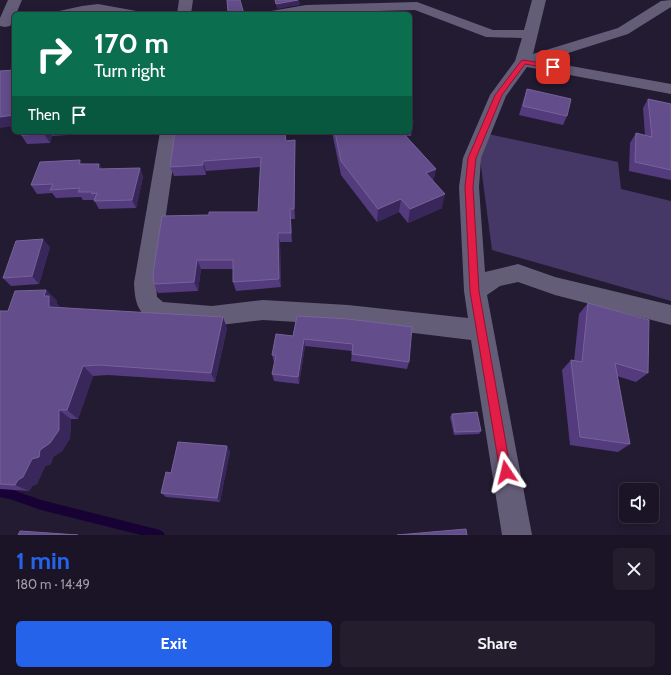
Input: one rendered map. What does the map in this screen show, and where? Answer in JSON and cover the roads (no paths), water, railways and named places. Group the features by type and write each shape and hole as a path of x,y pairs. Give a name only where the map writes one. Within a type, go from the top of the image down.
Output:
{"street":[{"path":"6,23 15,0"},
{"path":"63,0 62,2 80,9"},
{"path":"184,12 186,0"},
{"path":"517,535 480,330 475,291 469,187 472,158 498,95 523,62 539,0"},
{"path":"523,62 623,31 666,4 671,4"},
{"path":"288,12 306,9 417,6 491,34 531,34"},
{"path":"70,12 80,9 104,8 122,12"},
{"path":"523,62 671,89"},
{"path":"169,134 145,283 146,301 157,312 212,316 263,310 348,316 480,330"},
{"path":"475,291 494,278 518,273 555,286 671,314"}],"waterway":[{"path":"0,492 41,505 160,535"}]}
